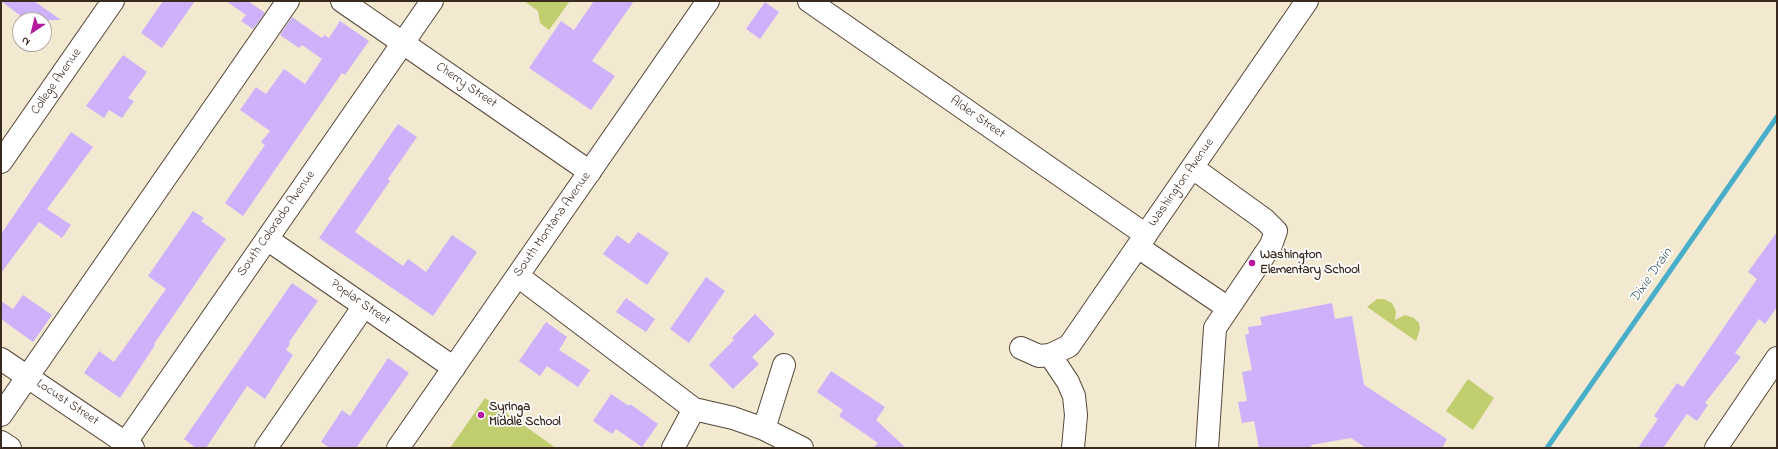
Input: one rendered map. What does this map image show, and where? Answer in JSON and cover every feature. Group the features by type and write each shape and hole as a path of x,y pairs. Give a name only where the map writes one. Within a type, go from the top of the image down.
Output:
{"street":[{"name":"College Avenue","path":"1,162 113,1"},
{"path":"1,415 288,1"},
{"name":"Cherry Street","path":"342,1 590,172"},
{"name":"South Colorado Avenue","path":"127,446 267,239 432,1"},
{"name":"South Montana Avenue","path":"398,448 708,1"},
{"name":"Alder Street","path":"809,1 1142,241 1228,308"},
{"name":"Washington Avenue","path":"1050,355 1068,346 1193,168 1307,1"},
{"path":"1193,168 1265,220 1276,231 1271,245 1215,328 1206,448"},
{"name":"Poplar Street","path":"267,239 454,368"},
{"path":"518,276 694,409 733,418 764,429 802,448"},
{"path":"266,448 364,306"},
{"path":"1021,348 1039,356 1050,355 1068,382 1074,396 1076,406 1073,448"},
{"path":"1716,448 1777,358"},
{"name":"Locust Street","path":"1,359 127,446"},
{"path":"764,429 784,365"},
{"path":"673,448 694,409"},
{"path":"1,442 10,448"}],"green space":[{"path":"524,1 570,1 549,30 540,23 538,11"},
{"path":"1377,299 1384,299 1392,303 1396,311 1395,320 1405,315 1414,318 1419,323 1420,329 1416,341 1367,307"},
{"path":"1468,379 1494,398 1473,430 1446,411"},
{"name":"Syringa Middle School","path":"485,398 556,448 450,448"}],"building":[{"path":"1,1 34,1 50,12 15,12"},
{"path":"163,1 195,1 162,48 141,33"},
{"path":"226,1 248,1 265,13 253,29 241,21 246,15"},
{"path":"594,1 634,1 592,61 615,76 591,110 529,68 561,21 574,30"},
{"path":"765,2 779,12 760,39 746,29"},
{"path":"52,14 61,20 52,20"},
{"path":"292,17 322,38 324,35 329,38 340,21 369,41 345,75 342,73 243,216 225,203 265,145 261,142 270,131 240,110 256,87 266,94 284,69 305,84 322,59 302,45 299,48 280,35"},
{"path":"123,55 147,72 128,98 134,101 122,118 109,110 104,118 86,106"},
{"path":"398,124 417,137 388,179 390,181 355,232 403,266 408,259 426,272 452,235 477,252 433,316 319,238"},
{"path":"71,132 93,147 47,209 71,225 62,238 39,222 1,273 1,234"},
{"path":"193,211 204,218 201,221 226,239 154,344 155,345 120,398 84,373 99,351 114,362 166,289 148,276"},
{"path":"638,232 669,253 647,285 603,254 617,235 629,244"},
{"path":"1777,232 1777,307 1765,324 1759,319 1735,353 1741,357 1705,403 1708,405 1697,421 1687,414 1663,448 1638,448 1658,419 1654,416 1677,383 1683,387 1757,279 1748,272"},
{"path":"706,277 725,291 689,343 670,329"},
{"path":"292,283 318,301 289,342 290,344 286,350 293,355 265,399 247,386 206,448 196,448 184,439"},
{"path":"23,295 52,315 33,342 1,319 1,301 13,309"},
{"path":"626,298 655,319 646,332 616,312"},
{"name":"Washington Elementary School","path":"1332,303 1335,319 1352,316 1364,385 1447,439 1442,448 1366,448 1351,438 1311,445 1312,448 1259,448 1254,421 1242,423 1238,402 1247,401 1242,372 1252,370 1245,335 1249,334 1248,327 1262,325 1260,317"},
{"path":"755,314 775,334 752,357 759,364 733,389 709,365 734,340 732,338"},
{"path":"546,322 567,337 559,350 590,370 578,387 547,366 540,376 519,361"},
{"path":"388,358 409,373 356,448 330,448 321,442 342,410 350,416"},
{"path":"831,371 885,407 876,420 906,448 873,448 878,443 839,416 843,410 817,392"},
{"path":"611,394 629,406 630,404 658,424 642,447 616,429 612,434 593,421"}],"waterway":[{"name":"Dixie Drain","path":"1547,448 1777,117"}],"place":[{"name":"Washington Elementary School","path":"1252,263"},
{"name":"Syringa Middle School","path":"481,415"}]}
